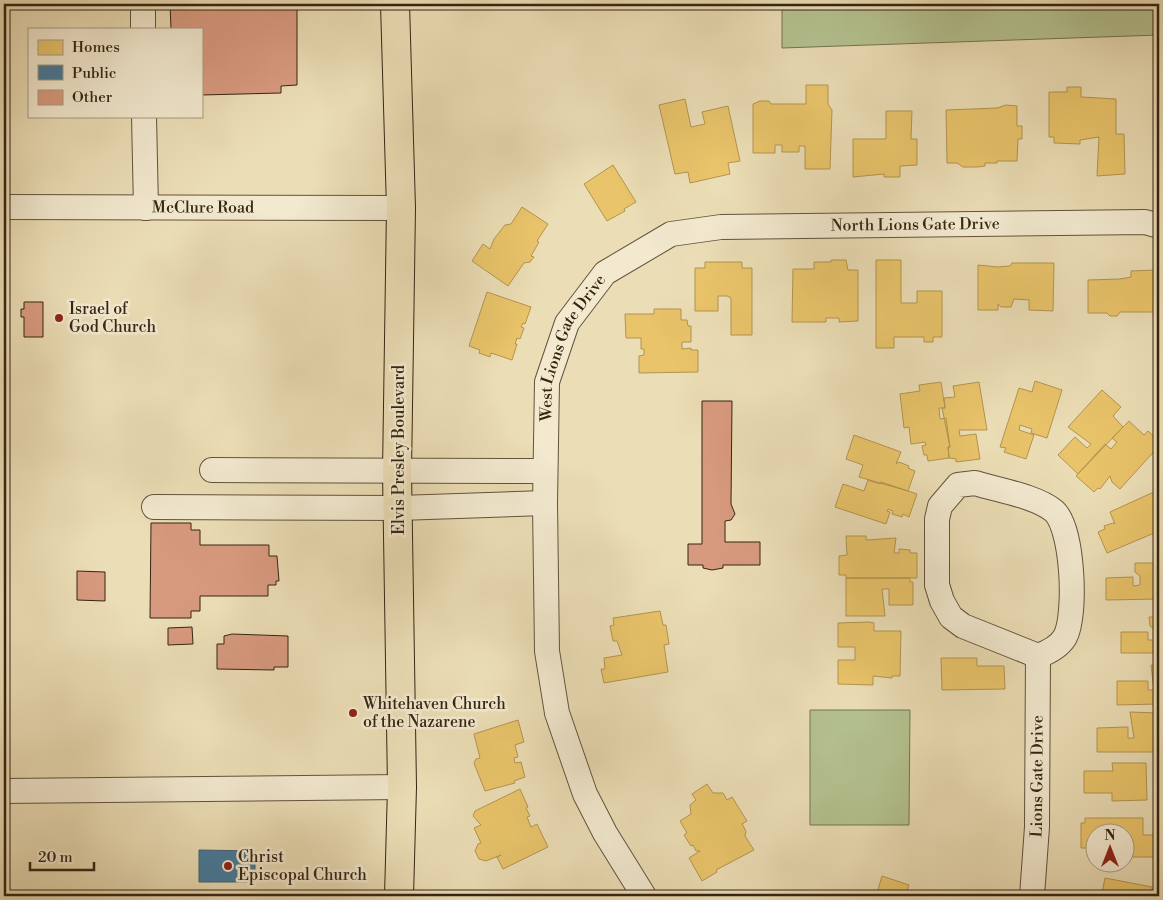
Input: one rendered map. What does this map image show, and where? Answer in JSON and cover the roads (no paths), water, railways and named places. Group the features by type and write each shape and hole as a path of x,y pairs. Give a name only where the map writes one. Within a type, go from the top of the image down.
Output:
{"main road":[{"name":"Elvis Presley Boulevard","path":"395,4 401,208 397,472 402,787 399,896"}],"street":[{"path":"142,4 143,28"},
{"path":"144,118 146,208"},
{"name":"McClure Road","path":"4,207 401,208"},
{"name":"North Lions Gate Drive","path":"671,234 720,227 1145,222 1159,226"},
{"name":"West Lions Gate Drive","path":"644,896 605,833 585,794 557,713 547,651 544,503 548,382 567,323 605,273 671,234"},
{"path":"212,470 545,471"},
{"path":"975,483 1038,502 1054,511 1063,522 1067,539 1072,605 1071,621 1065,638 1052,651 1038,656 963,626 951,617 942,601 938,585 937,519 940,506 958,485 975,483"},
{"path":"154,507 399,508 544,503"},
{"name":"Lions Gate Drive","path":"1032,896 1037,827 1038,656"},
{"path":"4,791 402,787"}],"place":[{"name":"Israel of God Church","path":"59,318"},
{"name":"Whitehaven Church of the Nazarene","path":"353,713"},
{"name":"Christ Episcopal Church","path":"228,866"}]}
